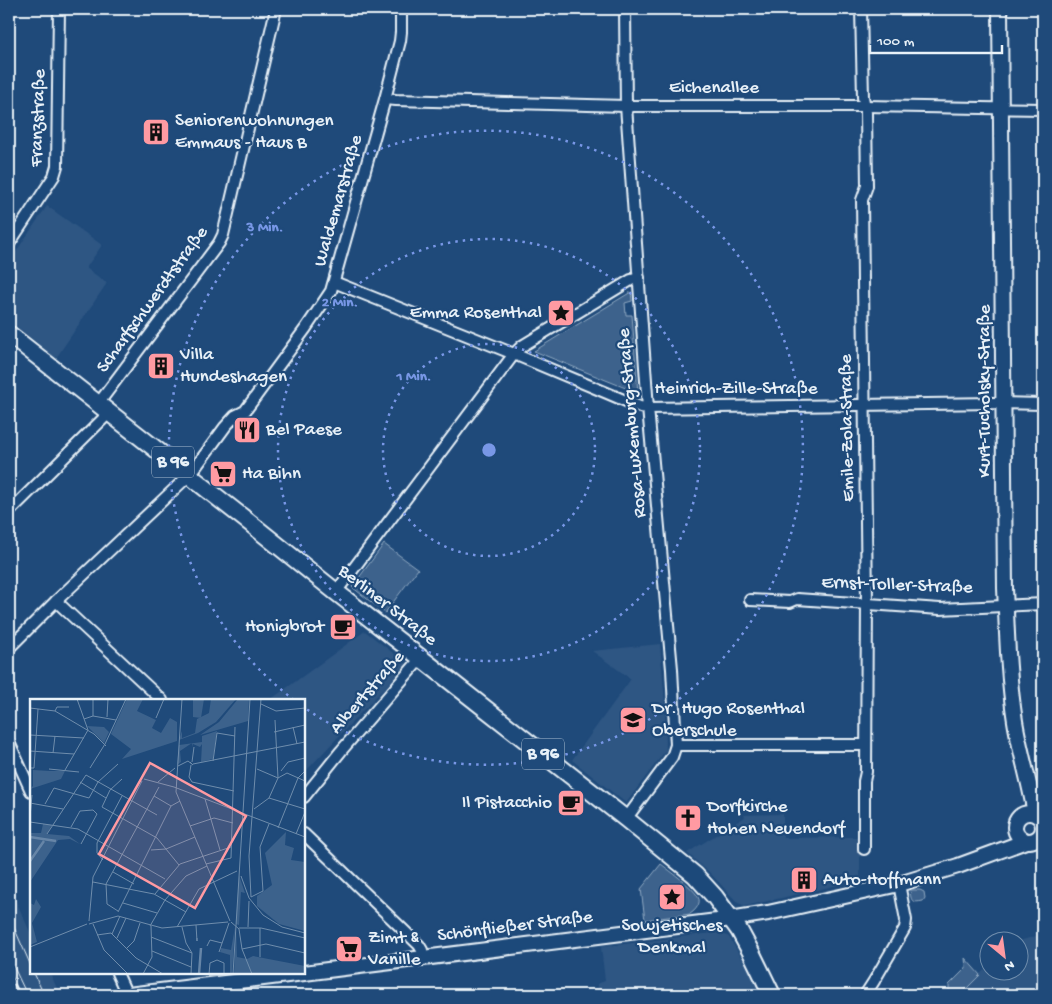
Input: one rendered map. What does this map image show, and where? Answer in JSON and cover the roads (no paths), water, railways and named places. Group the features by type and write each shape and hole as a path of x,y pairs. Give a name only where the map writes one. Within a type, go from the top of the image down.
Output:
{"main road":[{"name":"Kurt-Tucholsky-Straße","path":"1000,9 1007,642 1015,723 1038,822"},
{"name":"Berliner Straße","path":"9,334 626,819 700,880 731,919"},
{"path":"1026,841 1018,836 1015,831 1016,822 1038,822"},
{"name":"Schönfließer Straße","path":"305,973 774,912 899,884 949,869 1026,841 1037,839 1038,822"},
{"path":"988,855 1015,831"},
{"name":"B 96","path":"731,919 752,954 772,995"},
{"name":"Schönfließer Straße","path":"128,995 296,974"}],"street":[{"name":"Franzstraße","path":"9,244 54,176 57,166 59,9"},
{"name":"Scharfschwerdtstraße","path":"9,512 103,409 223,235 276,9"},
{"name":"Waldemarstraße","path":"9,648 189,475 225,427 235,416 245,411 331,291 400,41 401,9"},
{"name":"Rosa-Luxemburg-Straße","path":"625,9 626,106 648,408 672,669 676,746"},
{"name":"Emile-Zola-Straße","path":"862,9 867,186 862,200 867,603 864,848"},
{"name":"Eichenallee","path":"385,99 626,106 865,106 1043,110"},
{"path":"336,592 514,354 522,346 631,280 639,278"},
{"name":"Heinrich-Zille-Straße","path":"334,282 606,393 648,408 1043,404"},
{"name":"Ernst-Toller-Straße","path":"750,600 790,602 797,599 940,609 1043,604"},
{"path":"56,601 161,699"},
{"name":"Albertstraße","path":"305,796 421,658"},
{"path":"9,742 30,789"},
{"path":"626,819 672,757 676,746 865,745"},
{"path":"305,835 419,945 423,958"},
{"path":"864,995 905,928 906,920 899,884"},
{"path":"118,974 128,995"}],"tram line":[{"path":"9,916 30,964"},
{"path":"9,957 27,995"},
{"path":"34,974 44,995"}],"railway":[{"path":"9,973 20,995"}],"place":[{"name":"Seniorenwohnungen Emmaus - Haus B","path":"156,132"},
{"name":"Emma Rosenthal","path":"561,313"},
{"name":"Villa Hundeshagen","path":"161,366"},
{"name":"Bel Paese","path":"247,430"},
{"name":"Ha Bihn","path":"223,474"},
{"name":"Honigbrot","path":"343,627"},
{"name":"Dr. Hugo Rosenthal Oberschule","path":"633,720"},
{"name":"Il Pistacchio","path":"571,803"},
{"name":"Dorfkirche Hohen Neuendorf","path":"688,818"},
{"name":"Auto-Hoffmann","path":"804,880"},
{"name":"Sowjetisches Denkmal","path":"672,897"},
{"name":"Zimt & Vanille","path":"349,949"}]}
